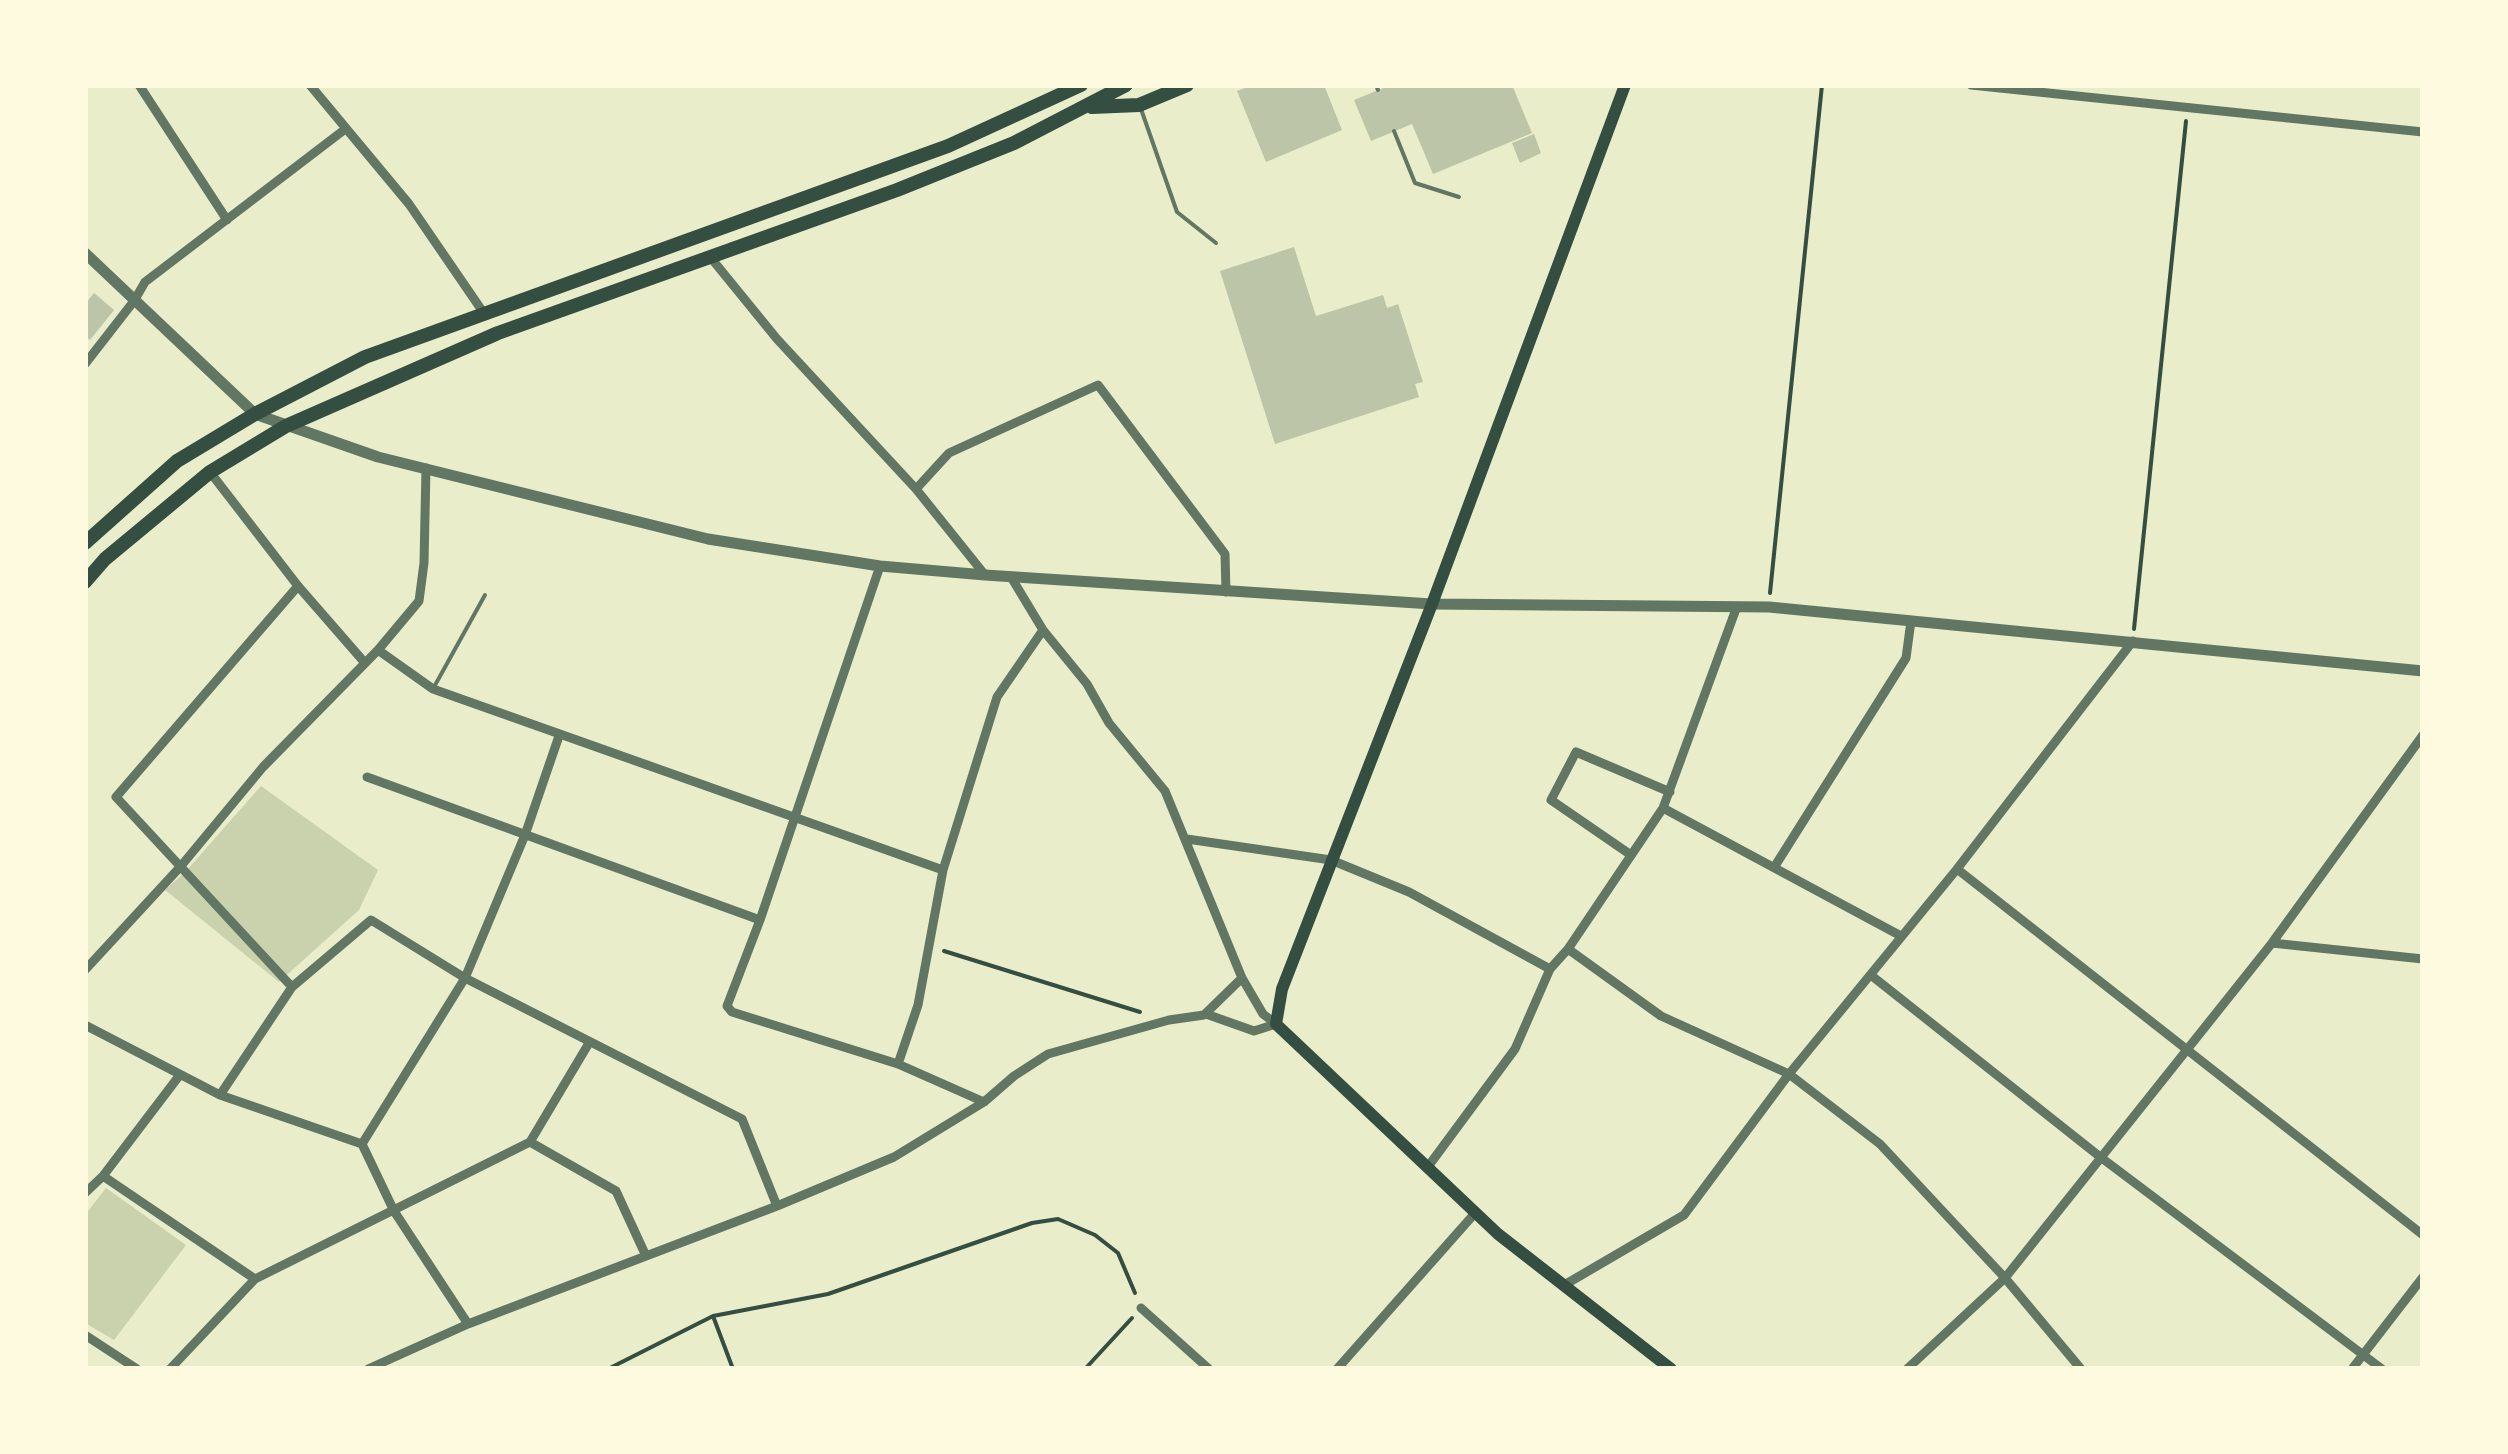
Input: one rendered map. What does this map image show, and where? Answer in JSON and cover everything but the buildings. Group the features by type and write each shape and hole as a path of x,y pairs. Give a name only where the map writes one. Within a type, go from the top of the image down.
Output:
{"highway":[{"path":"85,543 177,461 255,414 365,357 948,146 1081,85"},
{"path":"85,582 105,559 210,472 286,426 498,333 711,258 1014,143 1126,85"},
{"path":"1089,107 1140,105 1187,85"}],"main road":[{"path":"1624,85 1432,604 1282,989 1276,1024 1498,1234 1671,1369"}],"street":[{"path":"138,85 227,220"},
{"path":"310,85 409,204 484,312"},
{"path":"1971,85 2423,132"},
{"path":"85,364 145,282 344,130"},
{"path":"85,254 255,414 378,457 708,539 880,566 985,575 1432,604 1769,607 2423,670"},
{"path":"711,258 777,340 916,490 985,575"},
{"path":"916,490 949,454 1098,385 1225,554 1226,592"},
{"path":"85,970 181,866 263,767 378,650 419,601 426,468"},
{"path":"210,472 298,586 365,663"},
{"path":"880,566 727,1006 732,1012 898,1064 984,1102"},
{"path":"1010,576 1043,630 1087,684 1110,723 1165,791 1242,978 1262,1014 1276,1024"},
{"path":"292,987 116,797 298,586"},
{"path":"1427,1168 1515,1050 1550,969 1568,949 1663,808 1736,609"},
{"path":"1776,866 1906,658 1911,620"},
{"path":"898,1064 918,1005 943,870 996,697 1043,630"},
{"path":"1566,1284 1684,1215 1789,1074 1872,976 2133,641"},
{"path":"378,650 433,689 943,870"},
{"path":"1907,1369 2005,1278 2272,943 2423,735"},
{"path":"362,1144 465,978 525,835 559,736"},
{"path":"1631,855 1552,800 1576,752 1670,792"},
{"path":"367,776 760,920"},
{"path":"1663,808 1901,936"},
{"path":"1187,840 1330,860 1410,892 1550,969"},
{"path":"1957,869 2423,1235"},
{"path":"220,1094 292,987 371,920 465,978 742,1120 777,1206"},
{"path":"2272,943 2423,959"},
{"path":"1568,949 1661,1016 1789,1074 1880,1144 2005,1278 2081,1369"},
{"path":"1872,976 2100,1156 2382,1369"},
{"path":"1206,1014 1242,978"},
{"path":"368,1369 468,1324 894,1157 984,1102 1048,1054 1168,1020 1206,1014 1254,1031 1276,1024"},
{"path":"85,1024 220,1094 362,1144 394,1211 468,1324"},
{"path":"170,1369 255,1279 530,1142 589,1043"},
{"path":"85,1194 179,1076"},
{"path":"530,1142 616,1190 646,1256"},
{"path":"103,1176 255,1279"},
{"path":"1337,1369 1476,1212"},
{"path":"2352,1369 2423,1277"},
{"path":"1141,1308 1208,1369"},
{"path":"85,1335 137,1369"}],"lane":[{"path":"1140,105 1177,212 1216,243"},
{"path":"1394,131 1415,183 1459,197"},
{"path":"433,689 485,595"}],"path":[{"path":"1769,607 1822,85"},
{"path":"2133,641 2188,107"},
{"path":"928,946 1168,1020"},
{"path":"608,1369 713,1316 828,1294 996,1234 1058,1220 1095,1235 1118,1253 1141,1308 1085,1369"},
{"path":"713,1316 732,1369"}],"green space":[{"path":"261,786 378,870 359,910 279,982 165,890"},
{"path":"106,1188 186,1245 114,1340 85,1323 85,1215"}]}
